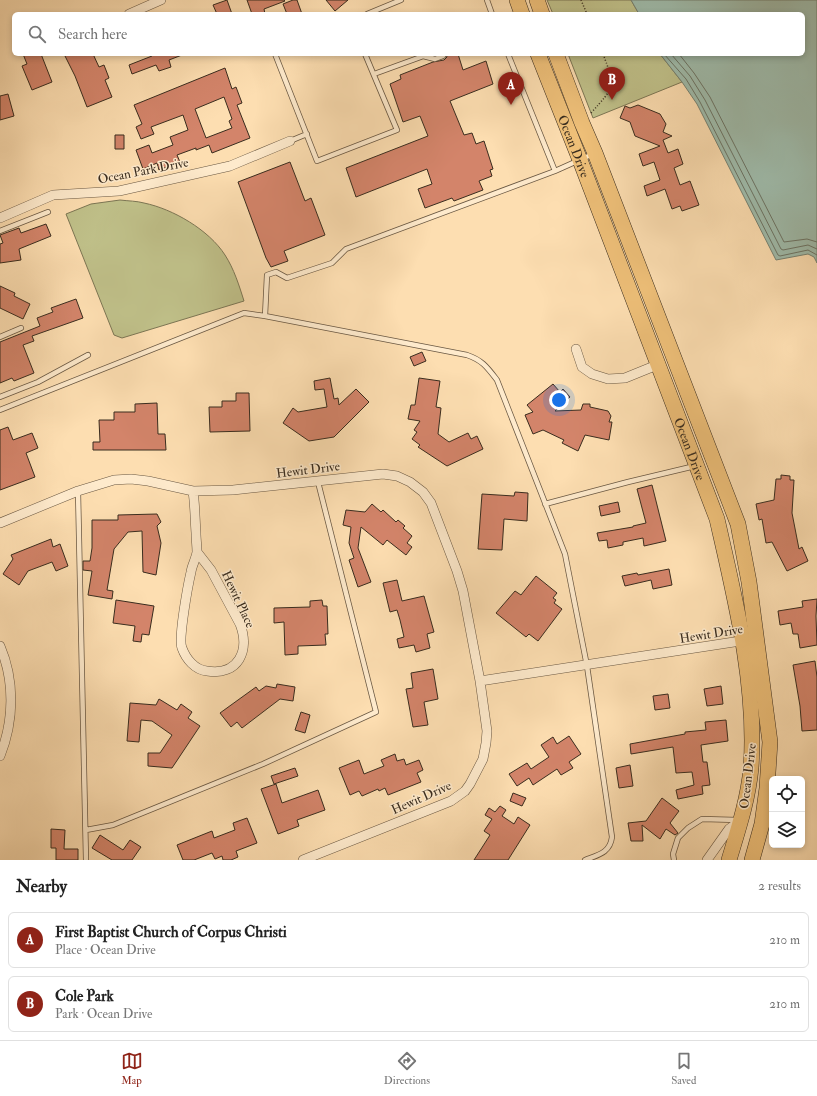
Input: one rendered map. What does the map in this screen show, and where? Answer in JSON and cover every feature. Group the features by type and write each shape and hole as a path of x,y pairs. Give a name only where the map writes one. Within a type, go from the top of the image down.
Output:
{"main road":[{"path":"516,0 521,12"},
{"path":"537,0 541,12"},
{"name":"Ocean Drive","path":"539,56 717,519 731,580 749,640 770,742 768,788 762,824 752,860"},
{"name":"Ocean Drive","path":"557,56 738,524 749,582 750,699 752,738 750,770 742,820 729,860"},
{"path":"742,820 762,824"}],"street":[{"path":"134,12 161,0"},
{"name":"Ocean Park Drive","path":"0,218 53,195 84,194 126,189 230,166 290,141"},
{"path":"576,349 582,366 592,374 608,379 625,378 657,365"},
{"name":"Hewit Drive","path":"0,523 78,491 114,480 130,479 148,481 193,491 233,490 383,474 397,476 410,482 424,492 431,503 463,591 480,681 487,731 483,759 465,791 451,801 302,860"},
{"name":"Hewit Place","path":"193,491 197,552 191,572 181,635 181,647 187,658 196,668 206,671 226,671 236,664 241,656 244,642 243,633 240,624 211,570 197,552"},
{"name":"Hewit Drive","path":"480,681 587,666 749,640"},
{"path":"0,646 10,678 11,710 5,743 0,756"},
{"path":"707,860 729,829 742,820"}],"lane":[{"path":"372,12 401,0"},
{"path":"487,0 491,12"},
{"path":"276,56 317,161 397,130 366,56"},
{"path":"374,74 423,56 434,59 443,56"},
{"path":"509,56 555,171"},
{"path":"290,141 307,134"},
{"path":"265,316 267,275 276,272 287,278 332,263 346,249 555,171 595,153"},
{"path":"0,231 48,212"},
{"path":"0,410 244,313 467,355 478,359 486,366 497,380 564,554 587,666 612,837 611,845 602,853 585,860"},
{"path":"0,337 21,328"},
{"path":"0,397 38,382 88,355"},
{"path":"546,504 696,466"},
{"path":"86,830 113,825 263,764 376,712 318,482"},
{"path":"78,491 86,860"},
{"path":"674,860 673,854 678,838 692,825 702,820 742,820"}],"path":[{"path":"581,0 586,12"},
{"path":"582,123 608,94 612,86 612,77 604,56"}],"green space":[{"path":"547,0 631,0 638,12 552,12"},
{"path":"569,56 662,56 682,82 593,118"},
{"path":"120,200 138,202 167,210 178,215 210,237 225,255 234,271 244,301 122,338 114,335 66,214 91,204"}],"water":[{"path":"631,0 817,0 817,263 814,257 808,254 776,260 697,104 662,56 805,56 805,12 638,12"}],"building":[{"path":"227,0 231,12 216,12 213,5"},
{"path":"247,0 285,1 264,9 265,12 251,12"},
{"path":"297,0 301,12 286,12 283,4"},
{"path":"326,0 348,0 335,11"},
{"path":"24,56 42,56 52,82 32,90 22,66 27,64"},
{"path":"65,56 94,56 99,67 104,65 109,78 105,80 112,97 87,107 75,76"},
{"path":"152,56 179,56 169,60 171,67 159,71 156,65 132,74 129,65"},
{"path":"459,56 463,70 486,61 493,84 450,101 464,135 472,133 476,144 484,141 493,169 490,170 492,176 479,181 483,190 454,201 452,198 425,208 418,189 432,184 427,169 356,197 346,168 428,136 420,116 403,122 390,84 401,79 400,75 433,62 444,60 447,57"},
{"path":"225,68 232,89 236,87 242,103 237,105 250,138 212,153 209,145 196,150 196,148 177,155 180,162 159,170 157,163 143,169 136,150 149,145 152,153 173,145 170,137 188,130 183,115 151,127 154,134 141,139 136,127 142,124 134,105","holes":["224,97 232,119 229,121 232,128 206,138 195,109"]},
{"path":"8,94 14,116 0,120 0,96"},
{"path":"638,105 660,114 666,124 663,132 672,136 663,140 668,153 678,149 683,164 674,168 680,185 690,181 699,205 682,211 680,206 672,209 665,189 647,196 644,186 660,180 654,162 643,166 639,154 660,146 635,136 630,122 620,118 625,106 630,108"},
{"path":"115,135 124,135 124,149 115,149"},
{"path":"290,162 305,201 311,198 325,235 284,251 288,261 271,267 266,258 238,182"},
{"path":"46,224 51,236 19,249 21,260 0,263 0,244 3,243 0,235 19,228 21,233"},
{"path":"0,286 15,293 14,296 30,304 23,319 0,308"},
{"path":"76,299 83,318 32,336 34,341 23,345 34,373 14,381 12,378 0,383 0,342 40,326 37,318 53,312 51,308"},
{"path":"422,352 426,361 414,366 410,357"},
{"path":"330,378 334,399 338,398 339,405 356,389 369,402 334,437 309,441 283,423 293,408 298,412 327,407 324,389 315,390 314,381"},
{"path":"419,378 440,381 436,407 441,408 438,434 449,442 468,433 471,439 477,436 483,449 447,466 418,447 420,445 412,439 417,432 414,430 420,421 408,419 411,405 415,405"},
{"path":"553,384 560,392 563,389 570,397 555,411 581,410 583,404 590,404 590,407 608,411 611,416 609,422 612,422 609,440 585,435 578,451 562,443 564,440 543,430 533,434 525,415 533,412 527,405"},
{"path":"236,393 249,393 250,431 210,432 209,407 222,407 222,401 236,401"},
{"path":"157,403 158,434 165,434 166,450 93,450 93,442 100,442 99,420 114,420 114,412 135,412 135,404"},
{"path":"8,427 13,440 32,433 38,448 26,453 35,477 0,490 0,430"},
{"path":"781,475 790,476 790,480 794,480 792,513 799,549 802,547 808,561 787,571 772,542 766,543 762,519 759,520 756,504 774,500 776,479 781,479"},
{"path":"652,485 666,541 644,546 643,538 623,542 623,545 608,548 607,540 599,541 597,533 633,527 646,523 637,489"},
{"path":"515,492 528,493 527,521 504,519 502,550 478,549 482,494 514,496"},
{"path":"618,502 620,512 601,516 599,506"},
{"path":"372,504 381,512 383,510 396,522 398,520 405,526 403,528 412,536 407,543 412,547 406,555 387,540 383,545 361,527 358,548 371,582 358,587 349,560 354,558 349,543 351,527 343,525 346,510 365,512"},
{"path":"157,514 161,522 157,526 161,543 156,575 143,572 142,531 128,532 114,549 107,590 113,591 112,599 88,595 92,571 83,570 83,561 90,561 92,548 92,520 118,520 118,515"},
{"path":"51,539 53,547 60,544 68,566 56,571 52,562 28,571 19,585 3,574 13,559 11,555"},
{"path":"669,569 672,585 653,589 651,580 625,586 622,576 637,573 638,575"},
{"path":"536,576 557,593 553,598 556,600 554,603 562,609 538,641 529,634 526,637 496,613 515,591 521,595"},
{"path":"397,580 402,601 424,596 434,632 427,634 430,648 416,652 414,645 399,648 397,639 404,637 400,620 397,610 390,612 383,583"},
{"path":"817,599 817,645 800,648 798,634 793,634 791,623 780,625 778,611 803,607 802,601"},
{"path":"116,600 154,606 149,635 142,634 141,642 133,641 135,626 113,623"},
{"path":"322,600 323,606 327,606 328,634 325,634 326,645 298,646 298,654 285,655 284,622 274,623 274,608 310,607 310,601"},
{"path":"815,661 817,677 817,730 802,731 800,706 793,665"},
{"path":"433,669 438,699 424,702 428,725 413,727 406,689 413,688 411,673"},
{"path":"277,684 295,687 293,701 280,699 242,728 237,722 231,727 220,713 256,687 259,691 266,686 276,688"},
{"path":"721,686 723,704 707,706 704,689"},
{"path":"668,694 670,708 655,710 653,696"},
{"path":"159,699 177,710 181,704 192,712 188,718 200,726 172,768 148,766 148,753 160,753 172,735 152,721 141,720 139,742 127,741 130,703 156,705"},
{"path":"301,712 310,715 305,733 295,730"},
{"path":"726,720 728,741 701,745 703,762 707,762 710,785 702,786 703,794 678,799 676,790 694,785 692,772 676,773 673,747 631,754 630,744 685,734 685,732 706,730 705,722"},
{"path":"569,736 581,754 569,762 573,768 561,775 557,769 533,785 529,778 517,786 509,774 527,763 531,769 549,757 541,745 553,737 557,744"},
{"path":"395,754 397,761 404,759 406,765 419,760 423,770 417,773 421,782 388,795 385,788 379,791 378,789 362,796 359,791 350,795 339,768 359,760 364,774 384,766 381,760"},
{"path":"630,765 633,786 619,788 616,768"},
{"path":"295,768 298,776 274,784 271,776"},
{"path":"276,784 282,803 318,790 325,810 297,820 299,826 278,834 261,789"},
{"path":"513,793 526,798 522,806 510,801"},
{"path":"662,798 679,811 670,823 678,833 675,835 666,829 660,839 642,825 643,841 631,841 628,823 646,821"},
{"path":"500,806 506,810 502,816 514,824 518,817 530,825 508,860 474,860 490,835 484,831 492,819 485,815 489,808 495,812"},
{"path":"247,818 257,843 236,851 238,857 231,860 223,860 222,856 215,859 212,853 194,860 183,860 177,845 212,831 214,838 235,830 233,823"},
{"path":"51,829 65,830 64,849 78,849 78,860 56,860 56,848 51,848"},
{"path":"100,835 123,850 130,840 141,847 132,860 112,860 92,848"}],"place":[{"name":"Cole Park","path":"612,100"},
{"name":"First Baptist Church of Corpus Christi","path":"511,105"}]}
